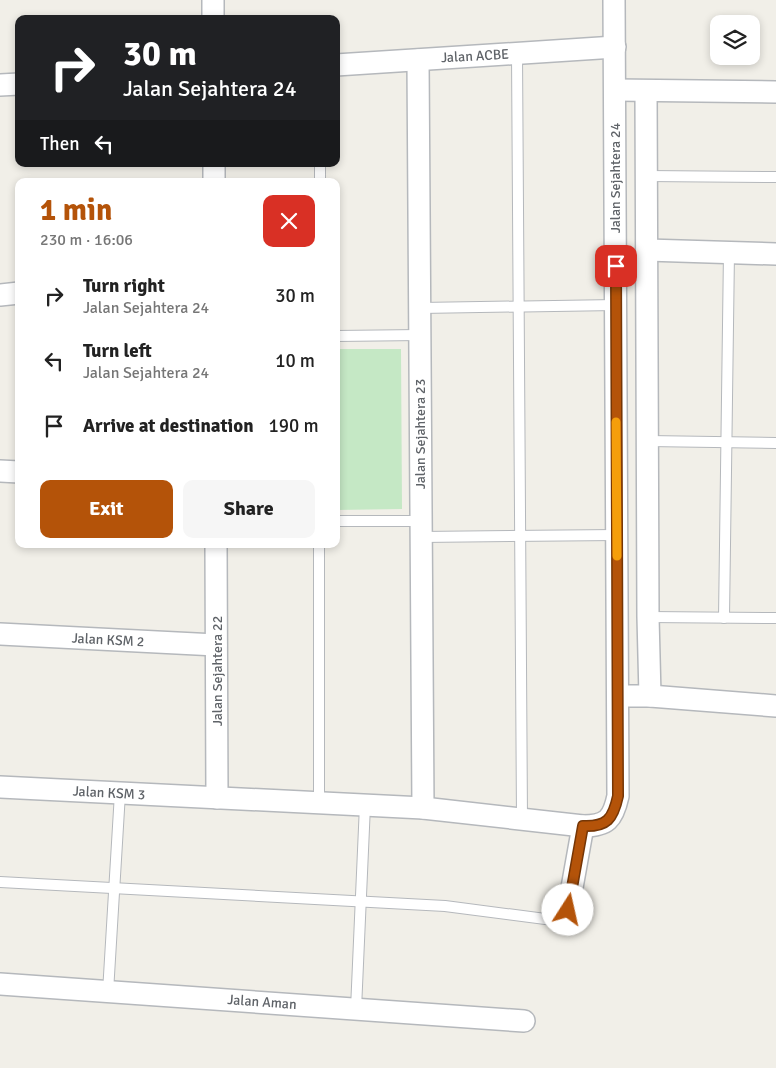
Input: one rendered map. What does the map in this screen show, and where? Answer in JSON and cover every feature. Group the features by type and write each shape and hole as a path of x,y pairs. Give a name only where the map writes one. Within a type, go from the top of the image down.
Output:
{"street":[{"path":"213,0 213,15"},
{"name":"Jalan Sejahtera 24","path":"423,808 593,826 603,824 611,817 616,808 618,796 618,696 614,0"},
{"name":"Jalan ACBE","path":"340,65 614,47"},
{"name":"Jalan Sejahtera 23","path":"418,60 423,808"},
{"path":"0,85 15,84"},
{"path":"615,90 776,92"},
{"path":"646,90 650,696"},
{"path":"647,250 776,254"},
{"path":"0,294 15,294"},
{"path":"0,471 15,472"},
{"name":"Jalan Sejahtera 22","path":"216,548 217,798"},
{"name":"Jalan KSM 2","path":"0,634 216,646"},
{"path":"618,696 650,696 776,706"},
{"name":"Jalan KSM 3","path":"0,787 423,808"},
{"path":"563,919 568,910 583,826"},
{"name":"Jalan Aman","path":"0,984 524,1021"}],"lane":[{"path":"517,54 522,819"},
{"path":"646,176 776,177"},
{"path":"724,618 729,252"},
{"path":"420,308 616,305"},
{"path":"340,336 420,336"},
{"path":"648,441 776,443"},
{"path":"340,521 520,536 617,535"},
{"path":"319,548 319,803"},
{"path":"648,617 776,618"},
{"path":"108,992 120,793"},
{"path":"356,1009 365,805"},
{"path":"0,882 444,906 553,920 563,919"}],"green space":[{"path":"340,349 401,349 402,509 340,510"}],"slow traffic":[{"path":"616,422 617,556"}],"route":[{"path":"568,910 583,826 603,824 611,817 616,808 618,796 616,266"}]}
